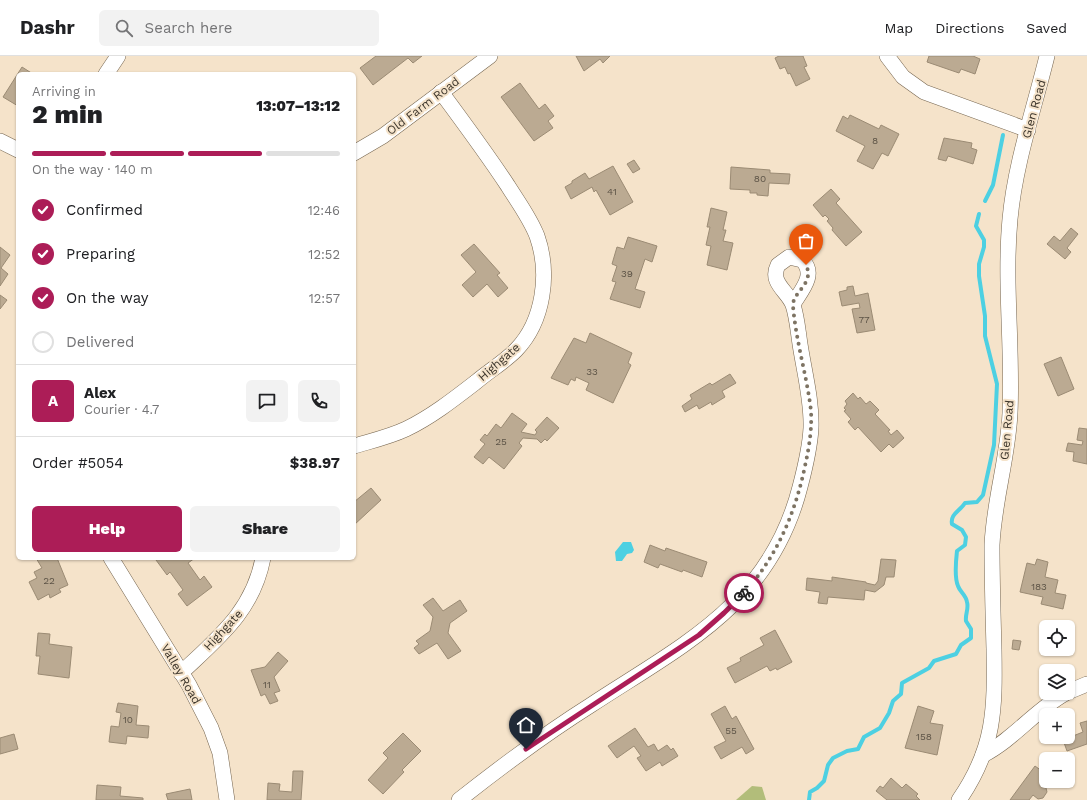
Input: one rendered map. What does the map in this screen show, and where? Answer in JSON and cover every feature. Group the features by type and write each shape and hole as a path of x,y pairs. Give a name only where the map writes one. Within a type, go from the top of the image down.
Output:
{"street":[{"path":"107,72 118,56"},
{"name":"Old Farm Road","path":"356,152 378,140 490,56"},
{"path":"887,56 903,77 924,92 1028,130"},
{"name":"Glen Road","path":"959,800 973,778 983,755 991,729 994,703 993,529 1004,472 1010,412 1009,226 1019,167 1047,56"},
{"name":"Highgate","path":"356,445 406,429 456,397 515,351 527,335 539,310 543,268 535,231 488,157 441,92"},
{"path":"0,141 16,149"},
{"path":"459,800 556,728 699,635 732,606 768,563 780,542 792,512 805,467 811,430 810,404 793,304"},
{"name":"Valley Road","path":"112,560 203,712 218,745 227,800"},
{"name":"Highgate","path":"181,673 239,616 254,589 262,560"},
{"path":"1075,689 1087,684"},
{"path":"983,755 1005,742 1056,700"}],"green space":[{"path":"752,786 762,787 766,800 736,800"}],"water":[{"path":"623,542 631,542 634,550 632,553 627,554 622,561 616,561 615,552"}],"building":[{"path":"376,56 422,56 413,63 408,58 373,85 360,68"},
{"path":"576,56 610,56 603,63 600,59 584,71"},
{"path":"779,56 803,56 807,66 804,67 810,79 796,86 790,73 788,74 785,67 780,69 775,58"},
{"path":"929,56 973,56 980,59 975,74 961,69 959,73 927,62"},
{"path":"22,67 30,72 19,72"},
{"path":"16,76 16,105 3,97"},
{"path":"520,83 539,109 545,104 554,116 548,121 553,128 534,141 501,97"},
{"path":"850,115 879,129 881,125 899,134 888,156 882,153 873,169 857,161 865,146 836,131 843,116 848,119"},
{"path":"944,138 972,143 971,148 977,150 973,164 948,156 946,161 938,159"},
{"path":"634,160 640,169 633,173 627,164"},
{"path":"613,166 633,202 610,215 596,190 594,192 592,187 571,199 565,187 572,183 572,181 585,173 589,179"},
{"path":"731,167 770,170 770,173 790,174 789,184 769,183 768,196 750,193 750,190 730,189"},
{"path":"831,189 840,199 836,203 862,232 846,246 832,230 833,228 827,221 829,219 825,215 823,217 813,205"},
{"path":"711,208 727,212 723,230 726,230 723,241 733,243 727,270 707,265 711,246 706,245 710,227 707,227"},
{"path":"1071,228 1078,234 1067,248 1071,252 1065,259 1047,244 1054,236 1060,241"},
{"path":"628,237 657,246 652,262 645,259 635,289 645,292 640,308 610,299 616,282 612,281 617,266 612,264 617,247 624,249"},
{"path":"474,244 500,273 497,275 508,288 498,297 487,284 473,297 462,285 476,272 461,255"},
{"path":"0,247 10,255 1,268 8,274 0,286"},
{"path":"853,286 855,296 868,293 875,330 857,333 852,309 860,308 859,303 842,306 839,292 847,290 847,287"},
{"path":"0,295 7,300 0,309"},
{"path":"590,333 632,353 628,363 631,365 613,403 586,390 589,383 576,377 575,381 571,379 568,385 551,378 574,338 586,343"},
{"path":"1061,357 1074,389 1058,396 1044,364"},
{"path":"730,374 736,383 722,391 725,397 712,405 711,402 699,409 697,405 685,412 682,406 692,399 690,395 710,383 712,385"},
{"path":"853,393 858,399 860,397 866,404 870,401 879,410 875,414 890,430 888,431 891,435 897,430 904,438 893,448 889,444 881,452 858,427 855,430 848,422 851,419 844,411 846,410 844,408 847,404 845,401"},
{"path":"512,413 527,424 521,432 535,435 537,432 535,430 547,417 559,428 547,441 545,439 541,443 537,439 523,438 519,443 522,446 504,469 489,457 483,464 474,457 485,444 480,440 485,434 487,436 496,424 501,428"},
{"path":"1079,428 1087,429 1087,464 1073,461 1074,452 1066,451 1068,443 1082,445 1083,441 1077,440"},
{"path":"371,488 381,500 356,523 356,500"},
{"path":"650,545 665,551 666,548 707,562 702,577 660,564 658,568 644,562"},
{"path":"881,559 896,560 894,577 886,577 884,585 875,592 865,590 864,600 828,597 827,604 818,603 820,592 806,590 807,578 832,581 832,577 866,582 875,585 878,581"},
{"path":"1037,559 1048,562 1045,577 1058,580 1055,593 1066,595 1063,609 1041,604 1043,597 1020,592 1027,563 1035,565"},
{"path":"37,560 58,560 68,585 59,589 61,592 50,598 49,594 38,600 29,582 37,578 34,572 42,568"},
{"path":"156,560 192,560 188,563 200,580 204,576 212,587 187,606 178,594 183,590 170,572 167,575"},
{"path":"433,598 443,611 460,600 467,611 450,623 448,633 461,651 448,659 437,643 419,654 414,648 419,644 416,641 430,631 433,617 423,605"},
{"path":"775,630 792,662 777,670 776,668 770,671 767,666 735,683 727,668 741,661 740,658 764,645 760,638"},
{"path":"38,633 50,634 49,644 72,647 69,678 38,674 40,656 36,656"},
{"path":"1013,640 1021,641 1019,650 1012,649"},
{"path":"278,652 288,661 274,677 280,691 274,693 278,701 270,704 265,694 261,696 251,670 265,667"},
{"path":"118,703 138,706 136,725 149,726 148,738 127,736 126,744 109,742 111,726 119,727 121,713 116,712"},
{"path":"725,706 732,719 736,716 754,749 746,754 742,747 721,759 714,747 726,741 711,714"},
{"path":"918,706 934,711 930,723 943,725 937,755 905,748"},
{"path":"1087,721 1087,744 1067,751 1064,744 1075,744 1075,735 1083,732 1080,723"},
{"path":"635,728 648,747 654,744 658,751 667,745 671,750 673,748 678,756 662,766 660,762 646,771 637,758 641,756 634,746 617,758 608,746"},
{"path":"403,733 421,751 402,770 404,772 383,794 368,780 388,758 383,753"},
{"path":"14,734 18,749 0,754 0,738"},
{"path":"1035,766 1039,769 1039,788 1046,788 1047,792 1043,798 1038,799 1033,795 1029,800 1010,800"},
{"path":"293,771 303,771 301,800 267,800 268,783 280,784 279,791 292,792"},
{"path":"891,778 902,788 906,784 918,794 916,796 920,800 887,800 876,791 880,786 883,788"},
{"path":"97,785 121,787 120,796 143,798 143,800 96,800"},
{"path":"190,789 192,800 168,800 166,794"}],"waterway":[{"path":"985,201 993,185 1003,135"},
{"path":"809,800 810,792 824,781 828,765 833,758 847,751 858,749 864,737 880,728 889,713 893,701 901,694 902,683 929,668 934,661 956,654 961,645 971,638 971,629 966,621 968,607 967,602 958,586 956,573 957,551 965,545 966,537 962,530 952,524 952,518 965,503 977,502 983,495 994,445 997,384 985,336 985,316 979,276 979,264 984,247 984,240 976,226 979,214"}],"way so far":[{"path":"744,593 768,563 790,520 798,496 809,446 811,430 810,404 793,304 809,275 806,265"}],"route":[{"path":"526,749 630,679 699,635 744,593"}]}
